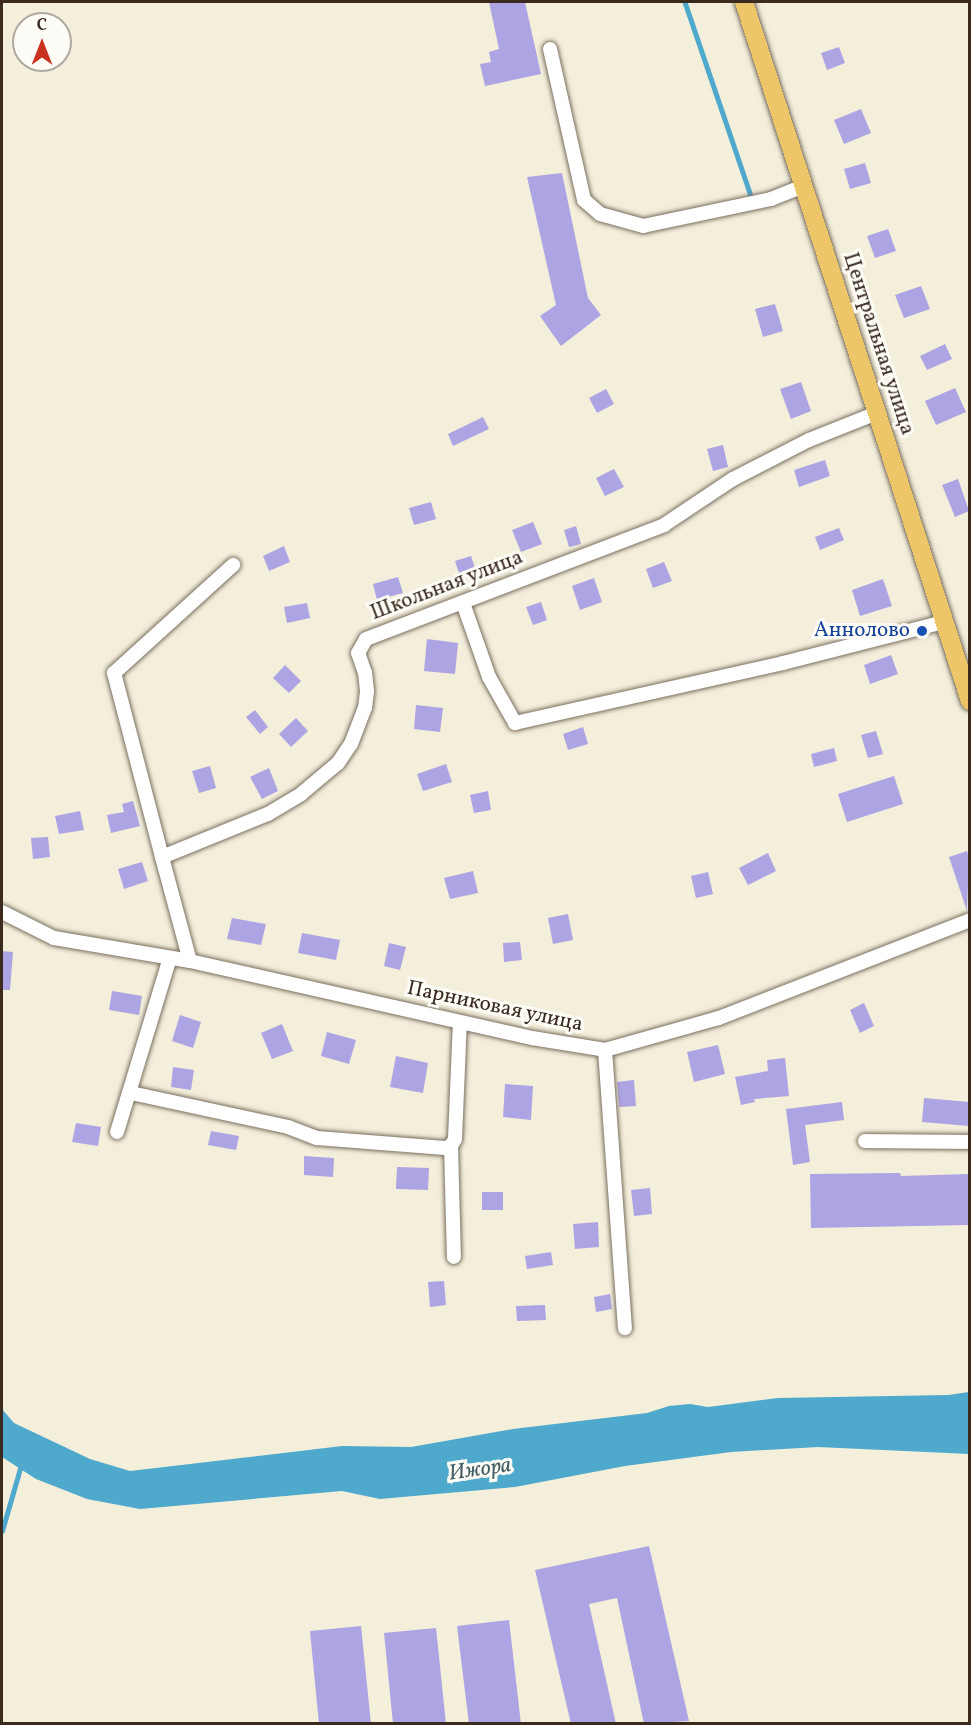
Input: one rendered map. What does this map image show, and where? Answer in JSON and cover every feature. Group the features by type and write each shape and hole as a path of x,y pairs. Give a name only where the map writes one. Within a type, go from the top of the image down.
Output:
{"main road":[{"name":"Центральная улица","path":"744,2 969,701"}],"street":[{"path":"550,49 584,200 600,214 643,226 771,199 803,186"},
{"name":"Школьная улица","path":"162,857 268,814 338,764 360,724 367,691 365,673 357,653 366,639 664,525 733,479 809,440 877,413"},
{"path":"190,961 114,673 233,565"},
{"path":"463,603 489,677 515,723 783,663 944,622"},
{"name":"Парниковая улица","path":"2,912 54,938 190,961 569,1046 605,1050 718,1017 969,920"},
{"path":"117,1132 131,1093 170,958"},
{"path":"454,1257 452,1146 460,1022"},
{"path":"605,1050 625,1328"},
{"path":"131,1093 278,1125 317,1138 445,1148 452,1146"},
{"path":"865,1142 969,1142"}],"water":[{"name":"Ижора","path":"969,1392 969,1454 818,1447 731,1452 625,1466 515,1487 380,1499 342,1491 140,1509 87,1499 36,1479 2,1457 2,1409 14,1423 90,1459 130,1471 342,1446 411,1447 513,1429 647,1413 669,1406 690,1404 708,1407 778,1398 948,1395"}],"building":[{"path":"489,2 525,2 541,74 485,86 480,64 491,62 489,52 499,49"},
{"path":"839,47 845,63 827,70 821,53"},
{"path":"861,109 871,133 844,144 834,120"},
{"path":"865,163 871,183 850,189 844,169"},
{"path":"562,173 588,298 601,315 561,346 540,316 556,305 527,177"},
{"path":"888,229 896,251 875,258 867,236"},
{"path":"921,286 930,309 904,318 895,295"},
{"path":"775,304 783,331 763,337 755,309"},
{"path":"945,344 952,359 927,370 920,356"},
{"path":"801,382 811,411 791,419 780,389"},
{"path":"955,388 966,412 936,425 925,401"},
{"path":"606,389 614,404 597,413 589,398"},
{"path":"483,417 489,429 453,446 448,434"},
{"path":"723,445 728,467 713,471 707,449"},
{"path":"825,460 830,476 799,487 794,470"},
{"path":"614,469 624,487 605,496 596,478"},
{"path":"958,479 969,511 955,517 942,485"},
{"path":"431,502 436,519 414,525 409,508"},
{"path":"533,522 542,544 521,552 512,530"},
{"path":"576,526 581,544 569,547 564,530"},
{"path":"839,528 844,540 820,550 815,537"},
{"path":"284,546 290,562 269,571 263,556"},
{"path":"471,556 476,571 460,576 455,561"},
{"path":"664,562 672,581 653,588 646,569"},
{"path":"398,577 403,593 377,600 373,584"},
{"path":"594,578 602,602 580,610 572,586"},
{"path":"883,579 892,606 860,616 852,590"},
{"path":"541,602 547,620 533,625 526,607"},
{"path":"307,603 310,618 287,623 284,607"},
{"path":"427,639 458,643 455,674 424,671"},
{"path":"891,655 898,674 870,684 864,665"},
{"path":"285,665 301,681 289,693 273,678"},
{"path":"416,705 443,708 440,732 414,729"},
{"path":"255,710 268,727 260,734 246,717"},
{"path":"296,718 308,731 291,747 279,734"},
{"path":"583,727 588,744 568,750 563,734"},
{"path":"876,731 883,754 868,758 861,735"},
{"path":"834,748 837,761 814,767 811,754"},
{"path":"446,764 452,782 423,791 417,774"},
{"path":"210,766 216,788 199,793 192,771"},
{"path":"269,768 278,791 262,799 250,777"},
{"path":"894,776 903,804 847,822 838,794"},
{"path":"488,791 491,810 474,813 470,795"},
{"path":"133,801 140,826 111,833 107,815 124,812 122,804"},
{"path":"80,811 84,830 59,834 55,816"},
{"path":"48,837 50,857 33,859 31,838"},
{"path":"967,851 969,858 967,911 949,857"},
{"path":"768,853 776,871 748,885 739,868"},
{"path":"142,862 148,881 124,889 118,869"},
{"path":"473,871 478,893 450,899 444,878"},
{"path":"708,872 713,894 696,898 691,876"},
{"path":"568,914 573,940 553,944 548,918"},
{"path":"232,918 266,924 261,945 227,939"},
{"path":"302,933 340,940 336,960 298,953"},
{"path":"520,942 522,960 504,962 503,943"},
{"path":"389,943 406,947 400,970 384,966"},
{"path":"2,951 13,952 10,990 2,990"},
{"path":"112,991 142,996 139,1015 109,1010"},
{"path":"864,1003 874,1026 860,1033 850,1010"},
{"path":"180,1015 201,1022 193,1048 172,1041"},
{"path":"282,1024 293,1051 272,1059 261,1033"},
{"path":"327,1032 356,1040 349,1064 321,1056"},
{"path":"718,1045 725,1074 694,1082 687,1052"},
{"path":"396,1056 428,1063 423,1093 390,1087"},
{"path":"785,1058 789,1096 754,1099 755,1102 741,1105 735,1077 768,1071 767,1060"},
{"path":"173,1067 194,1070 191,1090 171,1087"},
{"path":"634,1080 636,1106 619,1107 617,1082"},
{"path":"505,1084 533,1086 531,1120 503,1117"},
{"path":"924,1098 969,1102 969,1126 922,1122"},
{"path":"842,1102 844,1120 805,1125 810,1162 793,1165 786,1109"},
{"path":"76,1123 101,1127 98,1146 72,1142"},
{"path":"211,1131 239,1136 236,1150 208,1145"},
{"path":"304,1156 334,1158 333,1177 304,1175"},
{"path":"397,1167 429,1168 428,1190 396,1189"},
{"path":"900,1173 901,1176 969,1174 969,1225 811,1228 810,1174"},
{"path":"650,1188 652,1214 634,1216 631,1190"},
{"path":"482,1192 503,1192 503,1210 482,1210"},
{"path":"598,1222 599,1247 575,1249 573,1224"},
{"path":"551,1252 553,1265 527,1269 525,1256"},
{"path":"444,1281 446,1305 430,1307 428,1282"},
{"path":"610,1294 612,1309 596,1312 594,1297"},
{"path":"545,1305 546,1320 517,1321 516,1306"},
{"path":"649,1546 689,1721 644,1724 617,1598 589,1604 616,1724 571,1724 535,1570"},
{"path":"509,1620 521,1724 469,1724 457,1626"},
{"path":"361,1626 371,1724 319,1724 310,1631"},
{"path":"436,1628 446,1724 393,1724 384,1633"}],"waterway":[{"path":"685,2 750,193"},
{"path":"2,1531 21,1465"}],"place":[{"name":"Аннолово","path":"922,631"}]}
